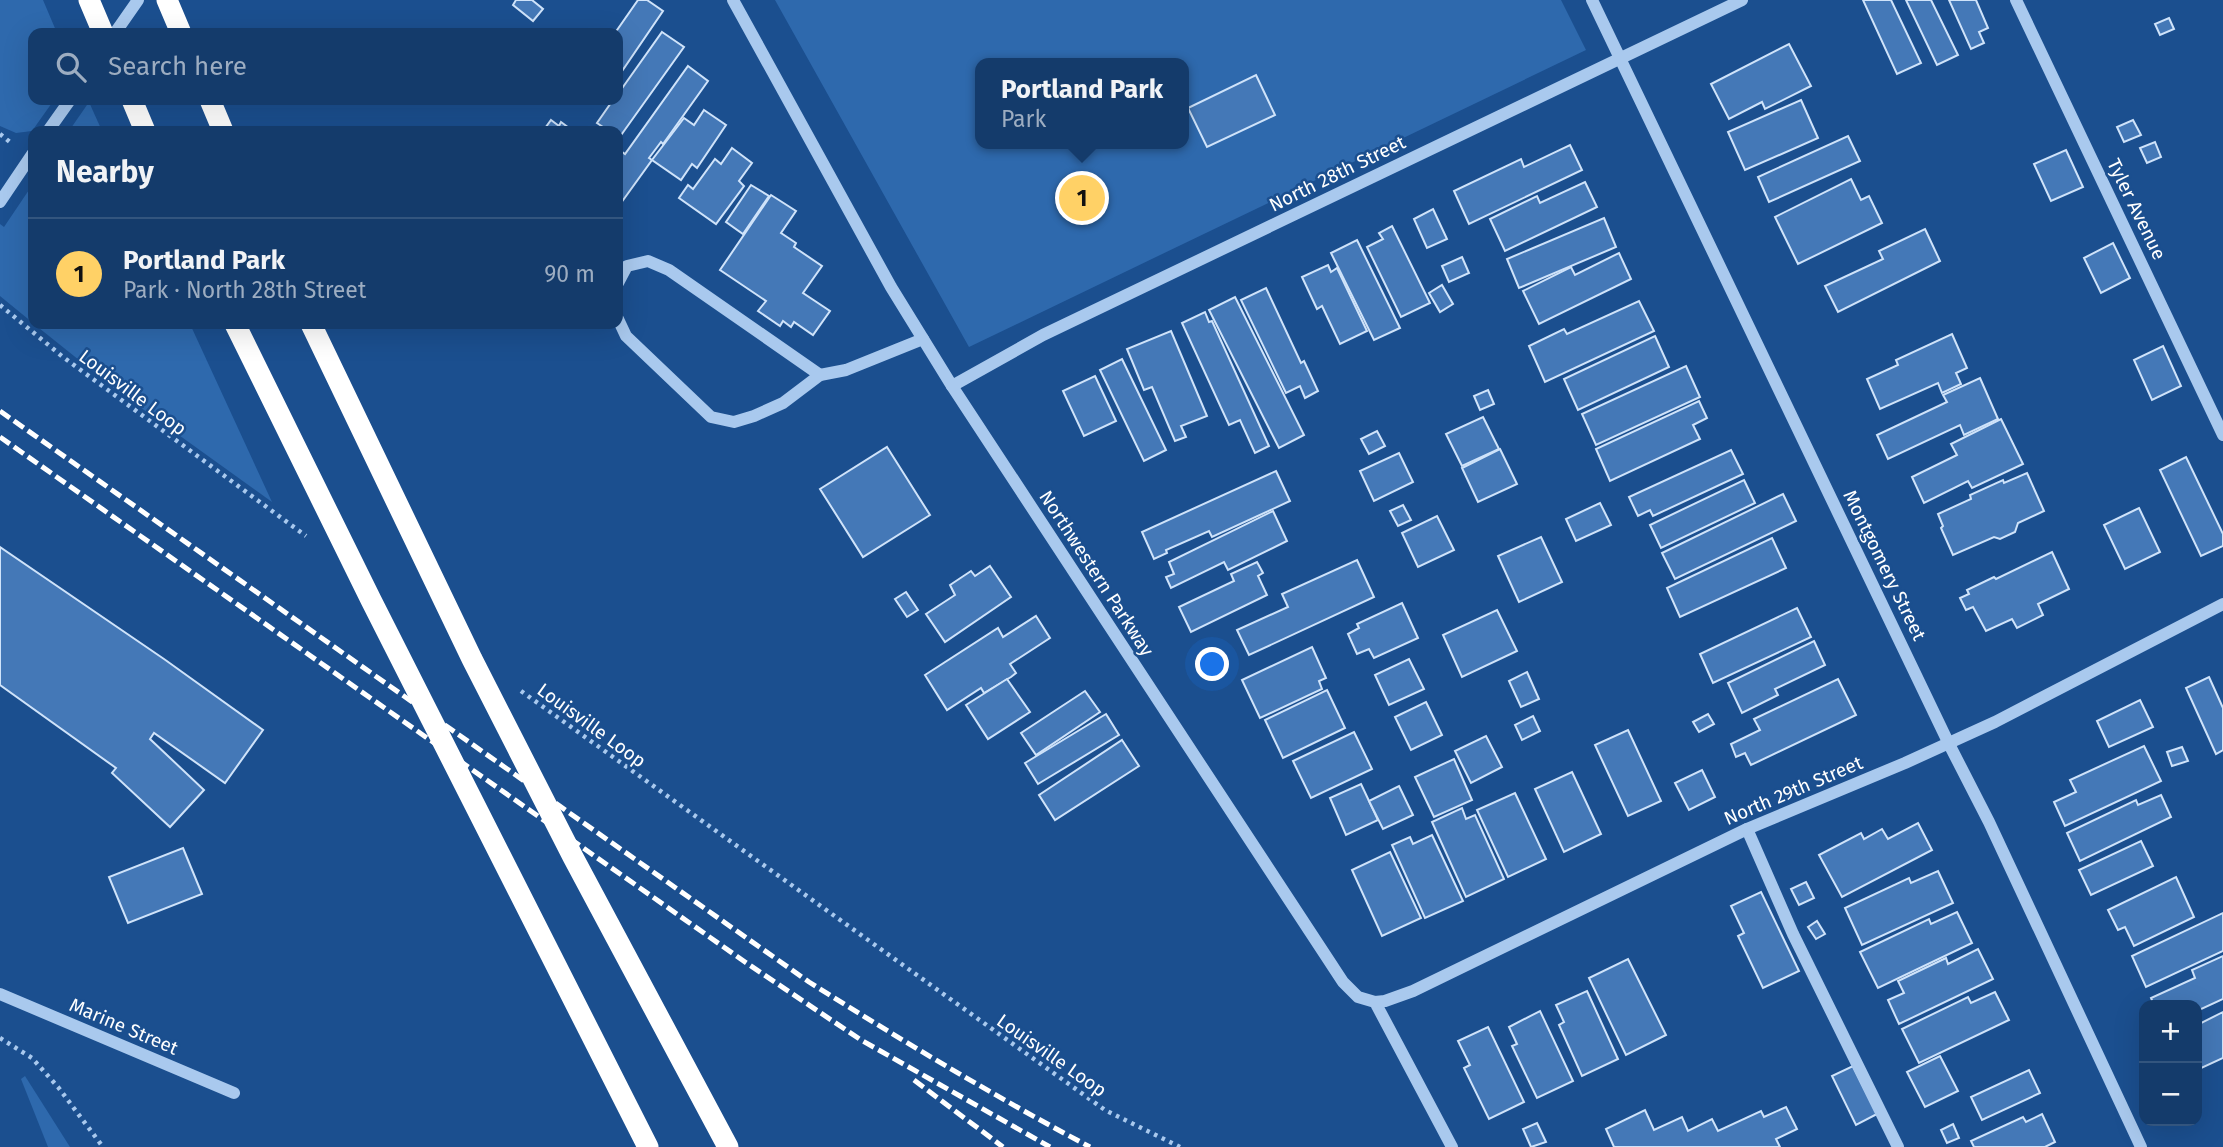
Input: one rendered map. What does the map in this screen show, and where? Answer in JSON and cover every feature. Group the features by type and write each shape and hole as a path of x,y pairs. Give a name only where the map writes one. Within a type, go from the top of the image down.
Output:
{"highway":[{"path":"89,0 101,28"},
{"path":"167,0 179,28"},
{"path":"134,105 143,126"},
{"path":"211,105 221,126"},
{"path":"237,329 648,1147"},
{"path":"313,329 472,659 573,857 728,1147"}],"street":[{"path":"118,28 138,0"},
{"name":"Northwestern Parkway","path":"733,0 891,286 952,386 1343,982 1358,997 1375,1002"},
{"name":"Montgomery Street","path":"1592,0 1994,834 2141,1147"},
{"name":"North 28th Street","path":"952,386 1043,335 1742,0"},
{"name":"Tyler Avenue","path":"2016,0 2223,435"},
{"path":"52,126 66,105"},
{"path":"0,202 28,160"},
{"path":"623,274 627,266 648,261 669,270 820,375"},
{"path":"623,329 626,336 711,416 734,422 783,403 820,375 846,370 923,339"},
{"name":"North 29th Street","path":"1375,1002 1413,991 1747,829 1949,744 2037,702 2223,604"},
{"path":"1747,829 1793,934 1898,1147"},
{"name":"Marine Street","path":"0,993 234,1093"},
{"path":"1375,1002 1451,1147"}],"path":[{"path":"0,134 14,146"},
{"name":"Louisville Loop","path":"0,305 28,328"},
{"name":"Louisville Loop","path":"29,329 63,357 309,538"},
{"name":"Louisville Loop","path":"511,684 1094,1102 1180,1147"},
{"path":"0,1038 32,1058 58,1087 103,1147"}],"shaded area":[{"path":"0,0 43,0 55,28 28,28 28,105 50,105 36,126 28,126 28,132 16,133 0,126"},
{"path":"775,0 1561,0 1586,50 969,347"},
{"path":"87,105 90,105 100,126 72,126"},
{"path":"28,191 28,319 0,296 0,224 4,227"},
{"path":"40,329 192,329 272,502 119,392"},
{"path":"25,1076 70,1147 48,1147 21,1079"}],"building":[{"path":"516,0 532,0 543,9 533,21 513,5"},
{"path":"638,0 647,0 663,11 623,70 623,28 618,28"},
{"path":"1863,0 1891,0 1921,63 1897,74"},
{"path":"1906,0 1931,0 1958,55 1937,65"},
{"path":"1949,0 1976,0 1988,28 1979,32 1984,43 1971,49"},
{"path":"2169,18 2174,29 2160,35 2155,24"},
{"path":"662,32 684,47 623,132 623,126 602,126 597,123 610,105 623,105 623,87"},
{"path":"1789,44 1811,86 1765,109 1762,102 1729,119 1711,84"},
{"path":"688,66 708,81 663,144 661,142 649,158 652,160 623,200 623,153 625,154"},
{"path":"1256,75 1275,115 1207,147 1189,108"},
{"path":"1801,100 1818,138 1745,170 1728,132"},
{"path":"704,110 726,125 697,168 692,164 681,180 652,160 684,118 694,125"},
{"path":"551,120 559,126 547,126"},
{"path":"2133,120 2141,135 2124,142 2117,127"},
{"path":"1848,136 1860,161 1769,202 1758,177"},
{"path":"2155,142 2161,157 2147,163 2140,148"},
{"path":"1570,145 1582,170 1469,224 1454,191 1521,159 1524,167"},
{"path":"732,148 752,163 739,181 744,186 716,224 679,198 688,185 693,189 715,159 721,164"},
{"path":"2066,150 2083,187 2051,201 2034,164"},
{"path":"1851,179 1861,200 1869,196 1882,223 1798,264 1775,217"},
{"path":"1585,182 1597,207 1505,251 1490,219 1537,196 1540,203"},
{"path":"751,185 769,196 743,234 726,222"},
{"path":"771,195 796,211 781,233 796,243 794,247 822,266 803,293 830,311 813,335 794,322 791,327 783,321 780,326 758,311 766,301 720,270"},
{"path":"1433,209 1447,239 1427,248 1414,219"},
{"path":"1604,218 1616,247 1519,288 1507,259"},
{"path":"1392,226 1430,303 1401,317 1367,247 1383,239 1379,233"},
{"path":"1925,229 1940,261 1838,312 1825,286 1883,259 1879,251"},
{"path":"1357,240 1400,328 1374,340 1331,253"},
{"path":"2113,243 2130,278 2101,293 2084,258"},
{"path":"1619,253 1631,279 1539,324 1523,291 1571,267 1575,275"},
{"path":"1462,257 1469,273 1449,282 1442,266"},
{"path":"1328,265 1331,272 1337,268 1367,331 1340,344 1322,306 1317,309 1302,277"},
{"path":"1442,285 1453,304 1440,312 1429,293"},
{"path":"1266,288 1301,363 1304,361 1318,391 1305,398 1300,386 1286,393 1241,300"},
{"path":"1235,297 1304,435 1279,448 1209,310"},
{"path":"1639,301 1654,331 1545,382 1529,346 1564,329 1567,334"},
{"path":"1205,312 1209,322 1212,321 1269,446 1255,453 1240,420 1229,425 1182,323"},
{"path":"1171,331 1207,416 1181,426 1186,437 1175,441 1152,387 1144,390 1127,349"},
{"path":"1952,334 1967,368 1956,373 1961,384 1942,393 1938,383 1880,409 1867,379 1898,365 1896,360"},
{"path":"1655,336 1669,367 1578,410 1564,379"},
{"path":"2163,346 2181,386 2152,400 2134,360"},
{"path":"1122,359 1166,450 1144,461 1100,370"},
{"path":"1686,366 1700,397 1596,445 1582,414"},
{"path":"1095,376 1116,421 1084,436 1063,391"},
{"path":"1980,378 1998,419 1964,435 1960,425 1888,459 1877,435 1947,402 1943,395"},
{"path":"1488,390 1494,404 1480,410 1474,396"},
{"path":"1699,401 1707,418 1693,425 1700,439 1610,481 1596,449"},
{"path":"1483,417 1499,449 1462,466 1446,434"},
{"path":"2001,419 2023,464 1972,488 1968,481 1924,503 1912,477 1957,455 1951,444"},
{"path":"1377,431 1385,446 1369,454 1361,439"},
{"path":"887,447 930,515 863,557 820,489"},
{"path":"1500,449 1517,484 1478,502 1462,468"},
{"path":"1731,450 1743,474 1653,516 1650,510 1638,516 1629,497"},
{"path":"1399,453 1413,482 1374,501 1360,471"},
{"path":"2186,457 2223,534 2223,546 2201,556 2160,470"},
{"path":"1276,471 1290,501 1212,537 1209,531 1166,550 1167,553 1154,559 1142,532"},
{"path":"2027,473 2044,511 2018,523 2015,532 2000,539 1994,537 1953,555 1938,514 1971,499 1970,495 2003,480 2004,483"},
{"path":"1744,480 1755,503 1661,548 1650,525"},
{"path":"1783,494 1796,521 1675,579 1662,553"},
{"path":"1600,503 1611,525 1576,541 1566,519"},
{"path":"1403,505 1411,520 1398,526 1390,511"},
{"path":"2139,508 2160,552 2125,569 2104,525"},
{"path":"1273,511 1287,541 1228,570 1224,562 1171,588 1166,577 1174,574 1169,562"},
{"path":"1437,516 1454,550 1418,567 1402,533"},
{"path":"1541,537 1562,582 1519,602 1498,556"},
{"path":"1772,538 1786,568 1680,617 1667,588"},
{"path":"0,547 263,730 225,783 154,733 150,739 204,790 170,827 112,773 116,768 0,685"},
{"path":"2052,552 2069,589 2038,604 2043,615 2017,628 2012,619 1986,631 1973,607 1966,610 1960,598 1969,594 1967,590"},
{"path":"1357,560 1374,597 1249,655 1237,630 1288,607 1282,594"},
{"path":"1257,562 1263,573 1258,576 1267,595 1191,632 1179,607 1234,581 1231,574"},
{"path":"990,566 1011,597 945,642 926,614 955,595 950,585 971,571 975,576"},
{"path":"906,592 918,610 907,617 895,599"},
{"path":"1402,603 1418,638 1374,658 1369,649 1357,654 1348,634 1359,628 1357,624"},
{"path":"1797,608 1811,637 1713,683 1700,654"},
{"path":"1497,610 1517,651 1462,677 1443,635"},
{"path":"1036,616 1050,638 1010,664 1016,673 1011,677 984,693 981,688 947,710 925,675 998,628 1003,637"},
{"path":"1814,641 1825,665 1775,689 1778,695 1742,713 1728,683"},
{"path":"1312,647 1326,678 1319,681 1322,689 1260,718 1242,680"},
{"path":"1409,659 1424,689 1389,705 1375,675"},
{"path":"1527,672 1539,699 1521,707 1509,681"},
{"path":"2209,677 2223,708 2223,750 2216,754 2186,688"},
{"path":"1007,679 1030,712 988,739 966,705"},
{"path":"1838,679 1856,715 1751,765 1745,753 1736,757 1731,744 1760,730 1754,719"},
{"path":"1327,690 1345,728 1283,758 1265,720"},
{"path":"1085,691 1100,712 1036,755 1021,733"},
{"path":"2140,700 2153,727 2109,747 2097,721"},
{"path":"1426,702 1442,735 1411,750 1395,717"},
{"path":"1106,714 1119,735 1038,784 1025,763"},
{"path":"1708,714 1714,724 1699,732 1693,722"},
{"path":"1533,716 1540,731 1522,740 1515,725"},
{"path":"1628,730 1661,801 1628,816 1595,745"},
{"path":"1354,732 1372,769 1311,798 1293,761"},
{"path":"1486,736 1502,767 1471,783 1455,751"},
{"path":"1122,740 1139,766 1055,820 1039,795"},
{"path":"2144,746 2161,781 2065,826 2054,802 2076,792 2070,780"},
{"path":"2182,747 2188,761 2172,766 2167,752"},
{"path":"1454,759 1472,800 1434,817 1415,777"},
{"path":"1702,770 1715,797 1689,810 1675,783"},
{"path":"1572,772 1601,834 1564,852 1535,789"},
{"path":"1361,784 1378,820 1346,835 1330,798"},
{"path":"1399,786 1413,815 1383,829 1369,801"},
{"path":"1515,793 1546,859 1508,877 1477,810"},
{"path":"2161,795 2171,817 2080,861 2067,833 2136,800 2138,805"},
{"path":"1462,808 1466,819 1475,815 1504,879 1466,897 1432,822"},
{"path":"1918,823 1932,850 1842,897 1819,855 1861,833 1864,839 1882,829 1888,839"},
{"path":"1432,835 1463,901 1425,918 1392,845 1410,837 1413,844"},
{"path":"2141,841 2153,866 2091,895 2079,870"},
{"path":"183,848 202,894 128,923 109,877"},
{"path":"1390,852 1421,918 1382,936 1352,870"},
{"path":"1938,871 1953,903 1862,945 1845,908 1909,878 1911,883"},
{"path":"2176,877 2194,917 2134,946 2125,927 2118,930 2108,910"},
{"path":"1806,882 1814,898 1799,905 1791,889"},
{"path":"1761,892 1799,971 1763,988 1738,936 1744,933 1731,906"},
{"path":"1957,912 1972,943 1878,988 1860,952 1929,919 1931,924"},
{"path":"2223,913 2223,951 2146,987 2132,956"},
{"path":"1817,921 1825,934 1816,939 1808,927"},
{"path":"1978,949 1993,979 1899,1024 1888,1000 1904,993 1898,981 1946,958 1948,964"},
{"path":"2223,956 2223,999 2202,1009 2202,1000 2152,1000 2151,998 2195,978 2192,970"},
{"path":"1628,959 1666,1035 1626,1055 1589,978"},
{"path":"1587,991 1618,1059 1582,1076 1559,1025 1564,1022 1556,1005"},
{"path":"1995,992 2009,1020 1919,1063 1902,1029 1968,997 1971,1003"},
{"path":"1540,1011 1573,1081 1537,1098 1512,1046 1517,1044 1509,1027"},
{"path":"2223,1012 2223,1058 2202,1068 2202,1063 2202,1022"},
{"path":"1488,1027 1524,1102 1489,1119 1464,1068 1470,1065 1458,1041"},
{"path":"1940,1056 1958,1091 1925,1107 1907,1072"},
{"path":"1853,1066 1877,1114 1856,1125 1832,1076"},
{"path":"2029,1070 2040,1093 1982,1120 1971,1097"},
{"path":"1786,1107 1797,1129 1776,1139 1780,1147 1614,1147 1606,1129 1645,1110 1654,1130 1682,1117 1688,1131 1712,1119 1718,1131 1761,1111 1764,1117"},
{"path":"2042,1114 2055,1142 2045,1147 1974,1147 1971,1141 2023,1117 2026,1122"},
{"path":"1537,1123 1546,1142 1531,1147 1523,1129"},
{"path":"1953,1124 1959,1138 1947,1143 1941,1130"}],"railway":[{"path":"0,411 809,982 948,1067 1090,1147"},
{"path":"0,437 745,962 861,1040 1050,1147"},
{"path":"914,1080 1003,1147"}],"place":[{"name":"Portland Park","path":"1082,198"}]}
